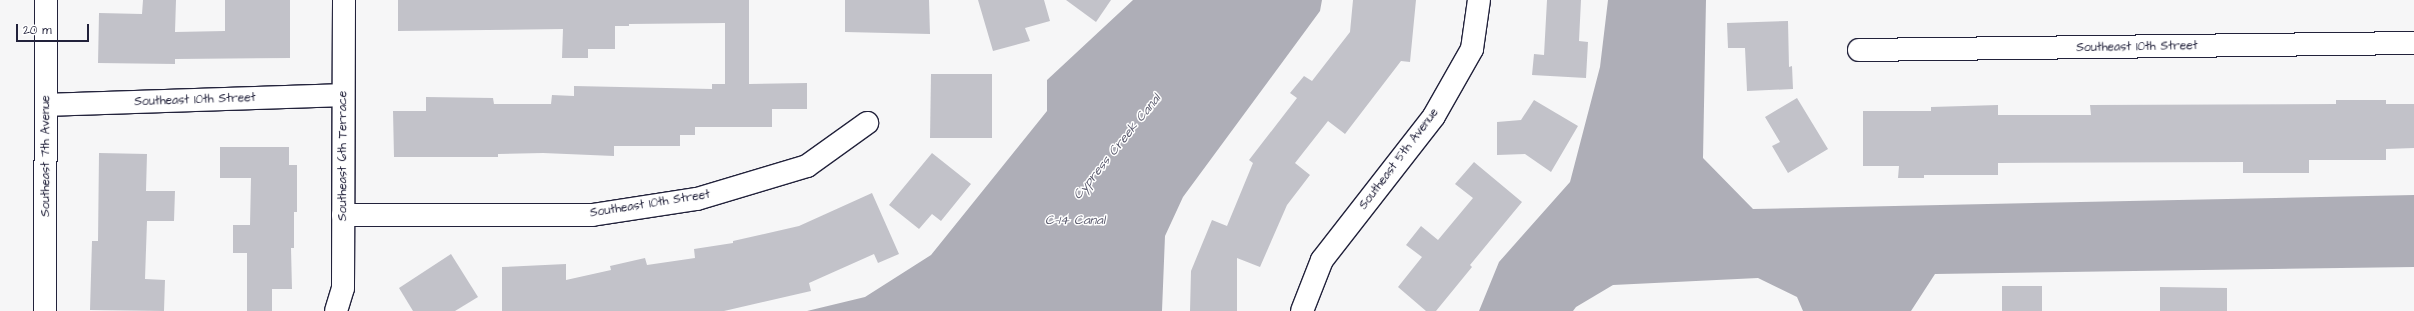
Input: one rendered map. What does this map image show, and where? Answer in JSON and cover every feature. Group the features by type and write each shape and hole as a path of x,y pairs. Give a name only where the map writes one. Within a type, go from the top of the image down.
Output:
{"street":[{"name":"Southeast 7th Avenue","path":"45,311 47,105 46,0"},
{"name":"Southeast 6th Terrace","path":"336,311 343,288 344,0"},
{"name":"Southeast 5th Avenue","path":"1302,311 1322,260 1434,116 1472,49 1479,0"},
{"name":"Southeast 10th Street","path":"1859,50 2414,43"},
{"name":"Southeast 10th Street","path":"47,105 343,95"},
{"name":"Southeast 10th Street","path":"343,215 592,215 697,199 807,166 867,123"}],"water":[{"name":"C-14 Canal","path":"1133,0 1322,0 1320,11 1183,197 1165,236 1162,311 807,311 865,297 931,255 1047,111 1047,80"},
{"path":"1608,0 1706,0 1703,158 1753,209 2414,195 2414,267 1935,274 1911,311 1803,311 1797,297 1758,278 1613,285 1576,307 1573,311 1479,311 1499,262 1570,182 1600,67"}],"building":[{"path":"143,0 176,0 175,32 225,31 225,0 290,0 290,58 175,59 175,64 98,63 99,13 142,14"},
{"path":"398,0 749,0 749,84 807,83 807,109 772,109 772,127 695,127 695,135 680,135 680,146 614,146 614,156 543,153 498,154 498,157 394,157 393,111 426,111 426,97 493,98 494,104 551,104 552,95 574,96 574,86 712,89 712,84 725,84 725,23 629,24 629,26 615,26 615,49 588,49 588,58 562,58 563,29 398,31"},
{"path":"845,0 929,0 930,34 845,32"},
{"path":"978,0 1044,0 1050,21 1025,28 1030,41 993,51"},
{"path":"1066,0 1111,0 1096,22"},
{"path":"1353,0 1416,0 1410,62 1401,61 1345,134 1328,121 1295,163 1310,175 1287,205 1260,267 1237,258 1237,311 1190,311 1191,271 1212,220 1227,226 1253,163 1249,160 1297,98 1290,93 1304,76 1312,81 1350,32"},
{"path":"1547,0 1581,0 1579,41 1588,42 1586,78 1532,75 1534,54 1544,55"},
{"path":"1788,21 1789,67 1792,66 1793,89 1747,91 1745,48 1728,48 1727,23"},
{"path":"931,74 992,74 992,138 930,138"},
{"path":"1797,98 1828,149 1788,173 1772,146 1780,142 1765,117"},
{"path":"1534,100 1578,126 1551,172 1525,154 1497,155 1497,122 1521,120"},
{"path":"2336,100 2386,100 2386,104 2414,104 2414,148 2386,149 2386,160 2309,160 2309,173 2243,173 2243,162 1998,163 1998,175 1924,175 1924,178 1898,178 1899,166 1863,166 1863,111 1931,111 1931,107 1998,105 1998,115 2091,115 2090,105 2336,104"},
{"path":"220,147 289,147 289,165 297,165 297,212 294,212 294,248 291,248 292,289 272,289 272,311 247,311 247,253 233,253 233,225 250,225 251,178 220,178"},
{"path":"99,153 147,154 146,191 175,191 174,221 147,221 145,279 165,280 164,311 90,310 92,241 98,241"},
{"path":"932,153 971,184 941,221 932,214 919,229 889,205"},
{"path":"1474,162 1522,202 1470,265 1472,267 1436,311 1426,311 1398,287 1422,257 1406,245 1421,226 1438,240 1473,198 1455,184"},
{"path":"872,193 899,254 878,263 874,254 809,283 811,291 724,311 502,311 502,267 566,264 566,280 611,270 610,266 645,258 647,265 695,258 694,249 733,243 733,241 799,226"},
{"path":"451,254 478,297 455,311 413,311 399,288"},
{"path":"2002,286 2042,286 2042,311 2002,311"},
{"path":"2160,287 2227,288 2227,311 2160,311"}],"water label":[{"name":"Cypress Creek Canal","path":"1117,147"}]}
